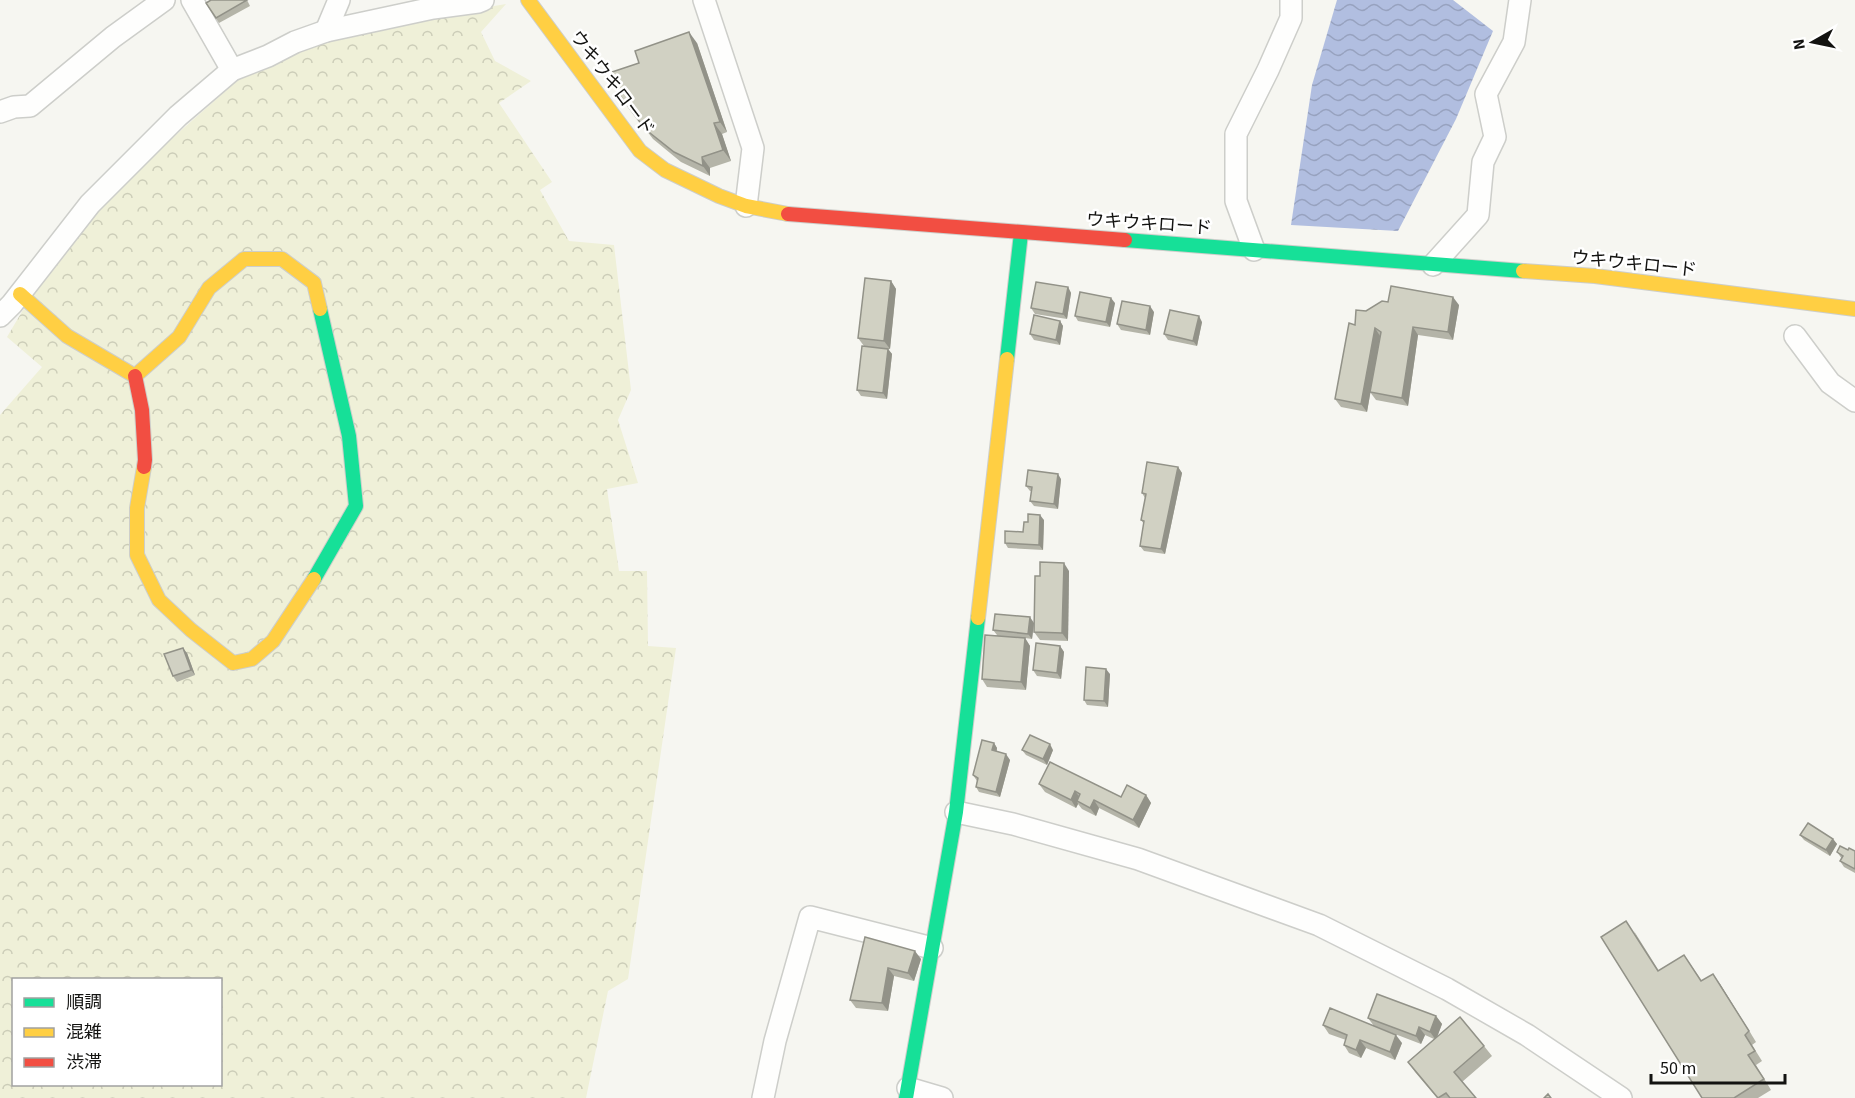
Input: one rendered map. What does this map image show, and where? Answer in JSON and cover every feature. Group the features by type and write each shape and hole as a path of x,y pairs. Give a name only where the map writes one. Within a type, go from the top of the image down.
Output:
{"street":[{"path":"0,112 14,107 30,106 113,37 164,0"},
{"path":"192,0 232,70"},
{"path":"326,31 339,0"},
{"path":"135,376 179,337 209,288 244,259 282,259 314,283 349,436 356,506 324,563 273,641 252,659 233,663 191,630 159,600 137,555 137,508 145,460 142,410 135,376 8,301 90,204 178,116 232,70 326,31 433,8 483,0"},
{"name":"ウキウキロード","path":"528,0 640,151 665,170 719,196 746,206 795,215 1595,276 1855,309"},
{"path":"704,0 753,148 746,206"},
{"path":"1254,250 1236,201 1236,134 1291,18 1291,0"},
{"path":"1433,265 1478,215 1483,162 1495,137 1486,94 1514,42 1520,0"},
{"path":"942,1098 907,1093 956,812 1021,233"},
{"path":"1795,336 1830,383 1855,401"},
{"path":"956,812 1013,824 1138,859 1319,925 1447,989 1527,1035 1621,1098"},
{"path":"763,1098 775,1041 810,917 932,948"}],"green space":[{"path":"506,4 481,32 495,61 531,81 499,103 552,182 540,190 569,241 614,245 631,390 618,420 638,483 607,489 619,571 647,571 648,646 676,648 628,979 608,991 586,1098 0,1098 0,415 42,367 7,337 43,276 100,202 238,80 324,41 405,21"}],"water":[{"path":"1337,0 1453,0 1493,31 1456,119 1398,231 1291,225 1312,85"}],"building":[{"path":"211,0 247,0 216,18 206,3"},
{"path":"689,32 720,122 714,123 723,150 702,157 703,166 674,152 645,129 621,97 612,72 639,63 635,51"},
{"path":"865,278 891,281 884,341 858,338"},
{"path":"1036,282 1068,287 1063,314 1031,308"},
{"path":"1391,286 1453,297 1448,332 1413,327 1402,398 1370,392 1381,332 1375,328 1361,404 1335,399 1349,323 1355,325 1356,310 1366,311 1382,301 1388,302"},
{"path":"1080,292 1111,298 1106,322 1075,316"},
{"path":"1122,301 1150,306 1146,330 1117,324"},
{"path":"1170,310 1199,316 1193,341 1164,334"},
{"path":"1034,315 1060,321 1056,340 1030,334"},
{"path":"862,346 888,349 883,393 857,390"},
{"path":"1147,462 1178,467 1161,549 1140,546 1144,521 1141,520 1146,494 1142,493"},
{"path":"1028,470 1058,474 1054,504 1030,501 1032,487 1026,486"},
{"path":"1028,514 1040,515 1039,545 1005,543 1005,531 1023,532 1024,522 1028,522"},
{"path":"1040,562 1064,563 1062,633 1034,632 1035,576 1040,576"},
{"path":"995,614 1030,617 1028,634 993,630"},
{"path":"985,635 1025,638 1021,682 982,679"},
{"path":"1036,643 1060,646 1057,673 1033,670"},
{"path":"183,648 191,670 173,676 164,654"},
{"path":"1086,667 1106,669 1104,701 1084,700"},
{"path":"1030,735 1050,744 1043,759 1022,750"},
{"path":"982,740 994,743 992,750 1006,754 996,792 976,787 978,778 973,775"},
{"path":"1050,762 1121,797 1127,785 1146,795 1133,820 1094,800 1090,808 1077,801 1080,794 1075,791 1071,800 1039,784"},
{"path":"1808,823 1833,839 1826,850 1800,835"},
{"path":"1840,846 1855,851 1855,869 1840,861 1843,856 1837,852"},
{"path":"1626,921 1658,971 1684,955 1701,981 1713,974 1749,1031 1745,1035 1755,1051 1748,1055 1764,1079 1734,1098 1702,1098 1601,937"},
{"path":"865,937 915,951 908,973 888,968 882,1003 850,1000"},
{"path":"1377,994 1436,1016 1430,1032 1419,1027 1416,1036 1368,1018"},
{"path":"1330,1008 1396,1035 1390,1052 1360,1040 1356,1050 1344,1045 1347,1035 1323,1025"},
{"path":"1460,1017 1484,1046 1454,1072 1476,1098 1450,1098 1446,1093 1438,1098 1408,1062"}],"traffic: fast":[{"path":"1007,359 1021,233"},
{"path":"1125,240 1523,271"},
{"path":"314,579 356,506 349,436 320,309"},
{"path":"906,1098 956,812 978,618"}],"traffic: slow":[{"path":"528,0 640,151 665,170 719,196 746,206 788,214"},
{"path":"20,294 67,336 135,376 179,337 209,288 244,259 282,259 314,283 320,309"},
{"path":"1523,271 1595,276 1855,309"},
{"path":"978,618 1007,359"},
{"path":"144,467 137,508 137,555 159,600 191,630 233,663 252,659 273,641 314,579"}],"traffic: jam":[{"path":"788,214 1125,240"},
{"path":"135,376 142,410 144,467"}]}
